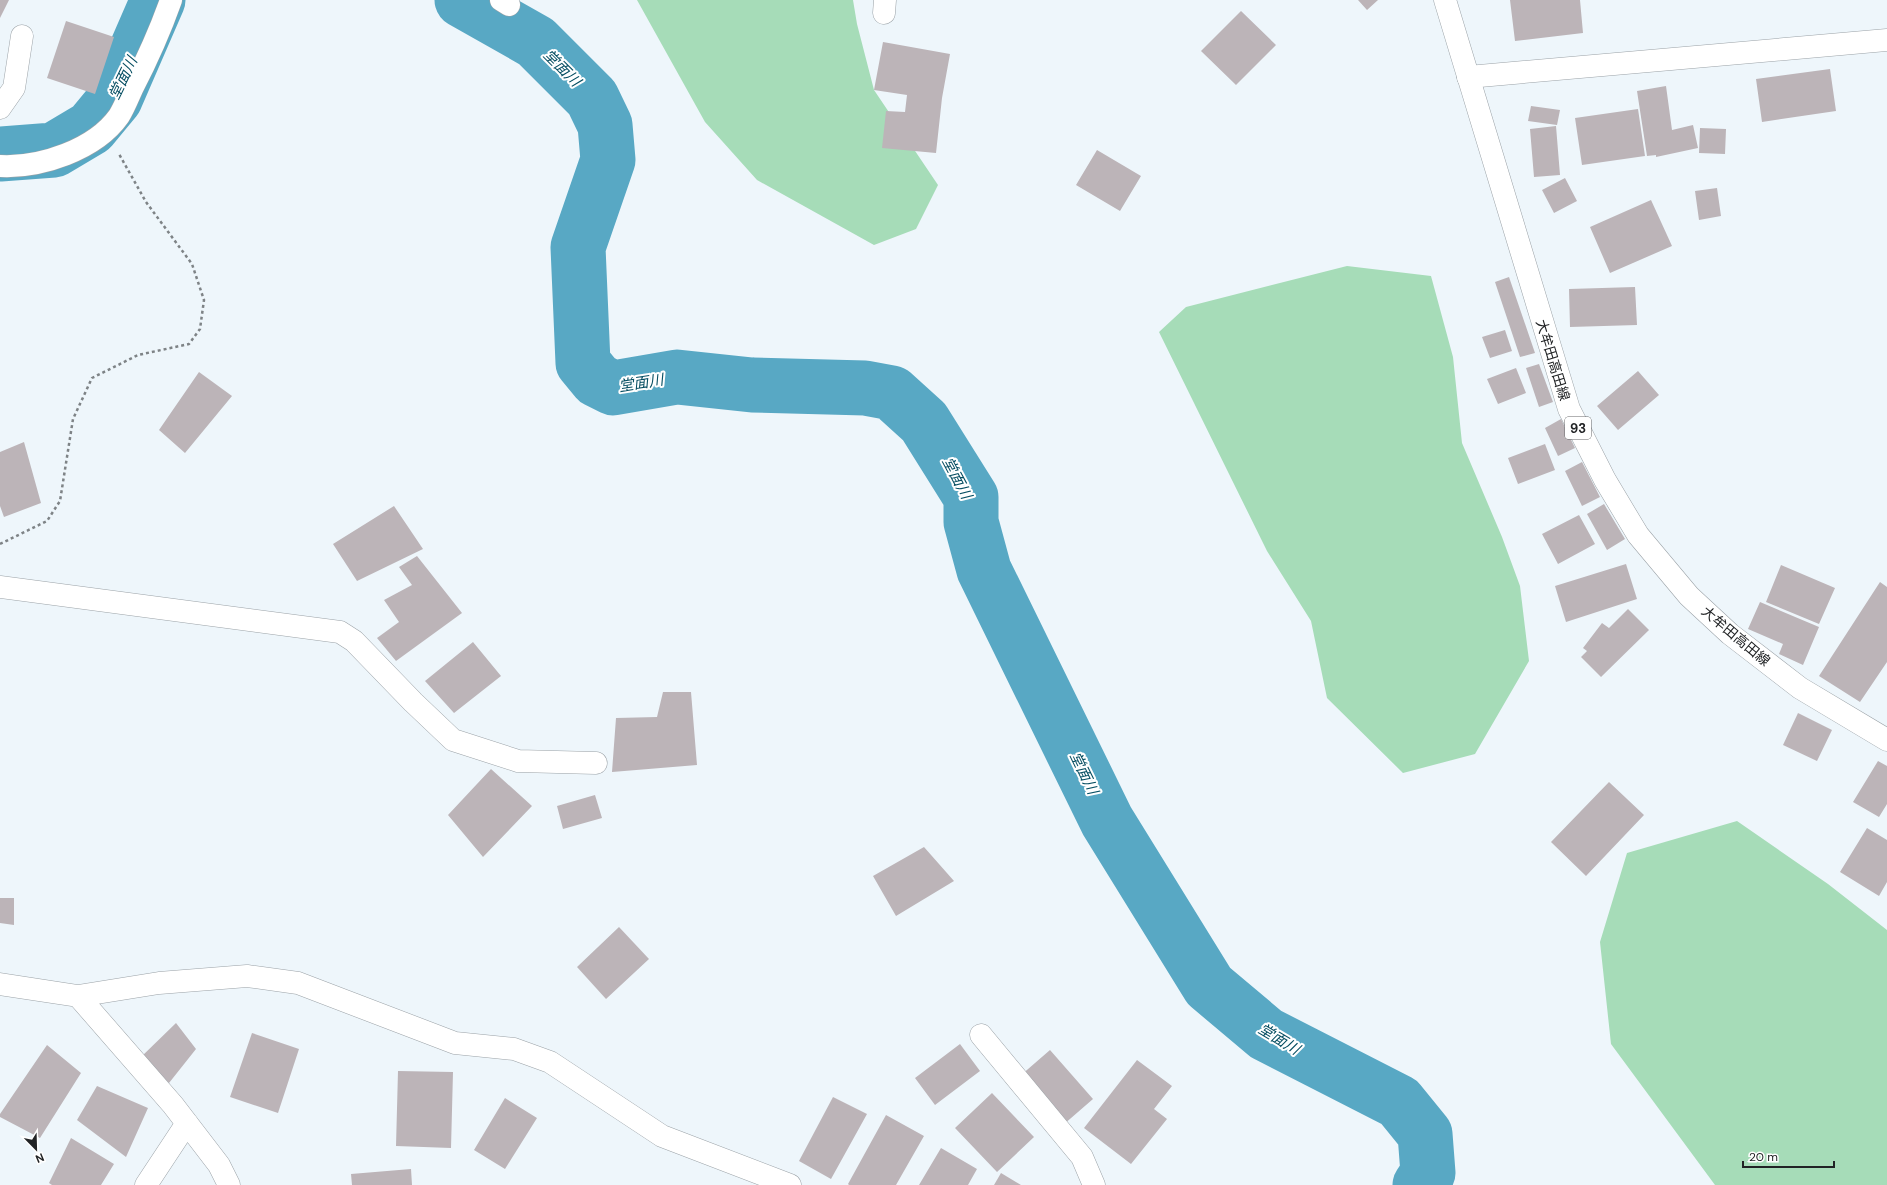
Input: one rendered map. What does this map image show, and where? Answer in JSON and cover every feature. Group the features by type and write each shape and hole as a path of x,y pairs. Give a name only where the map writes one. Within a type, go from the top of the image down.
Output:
{"street":[{"path":"0,166 57,159 97,138 118,116 153,48 171,0"},
{"name":"大牟田高田線","path":"1445,0 1569,409 1605,480 1638,535 1689,596 1730,634 1800,688 1887,740"},
{"path":"0,108 14,88 22,36"},
{"path":"1468,77 1887,40"},
{"path":"0,587 340,632 354,641 413,702 453,740 518,761 596,762"},
{"path":"0,984 78,996 159,983 247,976 298,983 455,1043 514,1049 550,1062 662,1136 790,1185"},
{"path":"78,996 187,1123 219,1166 229,1185"},
{"path":"981,1035 1082,1157 1094,1185"},
{"path":"146,1185 187,1123"}],"path":[{"path":"0,544 47,521 60,501 73,419 92,378 138,355 189,344 200,329 204,300 192,264 146,202 106,129"}],"green space":[{"path":"637,0 853,0 857,24 874,90 938,185 916,229 874,245 757,180 705,122"},
{"path":"1347,266 1431,276 1453,357 1462,443 1502,537 1520,586 1529,661 1475,754 1403,773 1327,698 1311,621 1267,551 1159,332 1186,307"},
{"path":"1737,821 1828,884 1887,930 1887,1185 1715,1185 1611,1044 1600,942 1627,853"}],"building":[{"path":"0,0 9,0 0,18"},
{"path":"1358,0 1378,0 1367,10"},
{"path":"1510,0 1580,0 1583,33 1515,41"},
{"path":"1241,11 1276,45 1236,85 1201,51"},
{"path":"66,21 114,37 95,94 47,78"},
{"path":"883,42 950,54 942,98 936,153 882,148 886,111 905,112 907,95 874,90"},
{"path":"1830,69 1836,111 1762,122 1756,79"},
{"path":"1666,86 1672,130 1693,125 1698,148 1656,157 1656,155 1647,156 1637,91"},
{"path":"1531,106 1560,110 1557,125 1528,121"},
{"path":"1638,109 1645,156 1582,165 1575,118"},
{"path":"1556,126 1560,175 1534,177 1530,129"},
{"path":"1700,128 1726,129 1725,154 1699,153"},
{"path":"1097,150 1141,176 1120,211 1076,185"},
{"path":"1565,178 1577,201 1554,213 1542,190"},
{"path":"1717,188 1721,216 1699,220 1695,191"},
{"path":"1651,200 1672,246 1610,273 1590,227"},
{"path":"1509,277 1535,353 1520,357 1495,282"},
{"path":"1635,287 1637,325 1570,327 1569,289"},
{"path":"1505,330 1512,351 1490,358 1482,337"},
{"path":"1539,364 1553,402 1539,407 1526,368"},
{"path":"1516,368 1526,393 1498,404 1487,379"},
{"path":"1638,371 1659,395 1618,430 1597,406"},
{"path":"199,372 232,396 185,453 159,430"},
{"path":"1561,419 1575,448 1558,456 1545,428"},
{"path":"24,442 41,503 4,517 0,506 0,452"},
{"path":"1545,444 1555,470 1518,484 1508,458"},
{"path":"1582,462 1600,497 1582,506 1565,471"},
{"path":"1604,504 1625,539 1607,550 1587,514"},
{"path":"394,506 423,549 357,581 333,544"},
{"path":"1579,515 1595,544 1558,564 1542,534"},
{"path":"417,556 462,613 396,661 377,638 399,622 384,600 412,585 399,567"},
{"path":"1626,564 1637,599 1566,622 1555,586"},
{"path":"1781,565 1835,588 1819,624 1766,602"},
{"path":"1880,582 1887,587 1887,662 1860,702 1819,676"},
{"path":"1760,602 1819,627 1803,665 1779,654 1783,644 1748,629"},
{"path":"1628,609 1649,630 1601,677 1581,657 1587,651 1583,648 1602,623 1609,628"},
{"path":"473,642 501,676 454,713 425,681"},
{"path":"663,692 691,692 697,765 612,772 616,718 657,717"},
{"path":"1798,713 1832,730 1817,761 1783,745"},
{"path":"1878,761 1887,766 1887,804 1879,817 1853,802"},
{"path":"491,769 532,806 483,857 448,815"},
{"path":"1609,782 1644,815 1586,876 1551,842"},
{"path":"595,795 602,818 563,829 557,806"},
{"path":"1867,828 1887,840 1887,882 1879,896 1840,872"},
{"path":"924,847 954,881 896,916 873,876"},
{"path":"0,898 14,898 14,925 0,923"},
{"path":"619,927 649,959 606,999 577,967"},
{"path":"176,1023 196,1049 169,1083 140,1058"},
{"path":"252,1033 299,1049 278,1113 230,1097"},
{"path":"960,1044 980,1071 935,1105 915,1078"},
{"path":"47,1045 81,1073 40,1138 0,1117 0,1114"},
{"path":"1050,1050 1093,1099 1063,1125 1020,1076"},
{"path":"1137,1060 1172,1086 1154,1109 1167,1119 1131,1164 1084,1128"},
{"path":"398,1071 453,1072 451,1148 396,1146"},
{"path":"97,1086 148,1108 126,1157 77,1120"},
{"path":"992,1093 1034,1137 997,1172 955,1128"},
{"path":"833,1097 867,1114 831,1179 799,1161"},
{"path":"505,1098 537,1118 505,1169 474,1150"},
{"path":"886,1115 924,1136 896,1185 849,1185 848,1184"},
{"path":"71,1138 114,1164 101,1185 52,1185 49,1183"},
{"path":"941,1148 977,1169 968,1185 919,1185"},
{"path":"411,1169 412,1185 352,1185 351,1174"},
{"path":"1001,1173 1021,1185 994,1185"}],"waterway":[{"name":"堂面川","path":"0,154 54,150 91,128 115,99 158,0"},
{"name":"堂面川","path":"462,0 536,42 592,98 605,125 608,160 578,247 583,363 597,380 613,388 677,377 752,385 865,388 892,393 924,422 971,497 971,522 984,570 1107,821 1209,986 1266,1034 1399,1102 1425,1134 1428,1173 1420,1185"}]}
